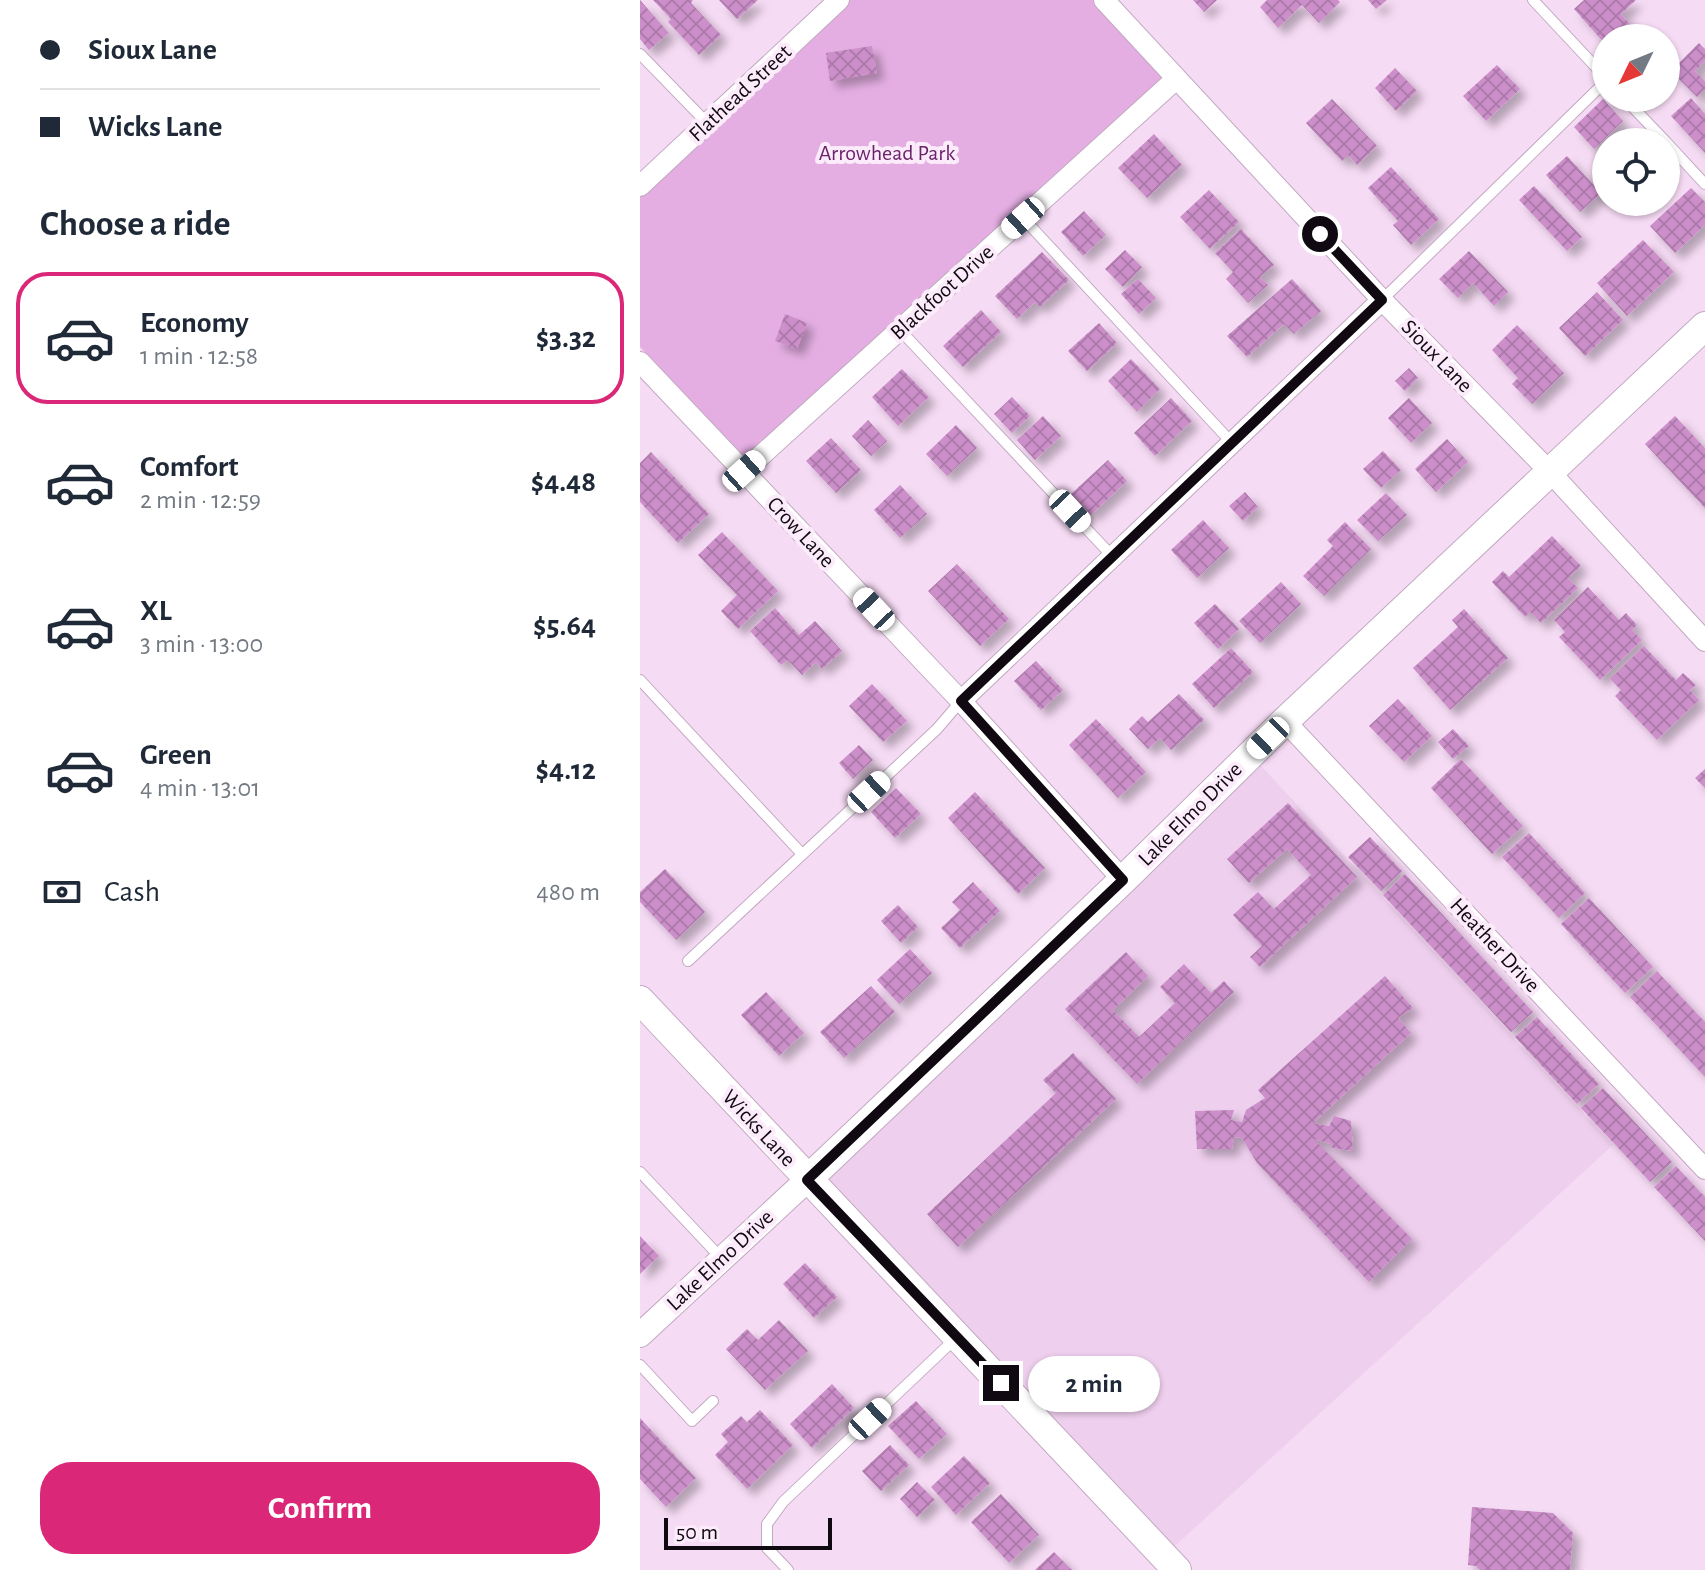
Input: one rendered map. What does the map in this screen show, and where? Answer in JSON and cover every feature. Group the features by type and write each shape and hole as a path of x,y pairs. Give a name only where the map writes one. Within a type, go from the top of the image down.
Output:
{"main road":[{"name":"Lake Elmo Drive","path":"807,1180 1123,880 1285,721 1705,326"},
{"name":"Wicks Lane","path":"640,1000 1177,1570"}],"street":[{"name":"Sioux Lane","path":"1104,0 1175,80 1382,300 1551,473 1705,641"},
{"name":"Flathead Street","path":"640,186 833,2"},
{"name":"Blackfoot Drive","path":"744,471 1175,80"},
{"path":"961,701 1382,300"},
{"name":"Crow Lane","path":"640,362 961,701 1123,880"},
{"name":"Heather Drive","path":"1285,721 1705,1169"},
{"name":"Lake Elmo Drive","path":"640,1335 807,1180"}],"lane":[{"path":"1533,0 1592,65"},
{"path":"640,54 707,123"},
{"path":"1382,300 1592,94"},
{"path":"1637,112 1653,128"},
{"path":"1680,157 1705,184"},
{"path":"1023,218 1232,443"},
{"path":"900,330 1113,557"},
{"path":"640,680 802,854"},
{"path":"688,961 937,729 961,701"},
{"path":"640,1172 722,1259"},
{"path":"788,1570 767,1548 767,1524 783,1502 957,1337"},
{"path":"640,1365 692,1421 713,1401"}],"shaded area":[{"path":"1251,755 1613,1145 1164,1556 807,1180"}],"green space":[{"name":"Arrowhead Park","path":"849,0 1099,0 1169,73 745,458 640,347 640,188"}],"building":[{"path":"640,0 669,33 649,50 640,39"},
{"path":"653,0 693,0 691,3 721,35 699,55 668,22 671,19"},
{"path":"719,0 758,0 737,19"},
{"path":"1193,0 1217,0 1204,12"},
{"path":"1267,0 1340,2 1319,23 1302,5 1278,28 1260,7"},
{"path":"1368,0 1387,0 1376,9"},
{"path":"1584,0 1636,0 1621,14 1630,24 1592,24 1592,29 1574,9"},
{"path":"1699,43 1705,49 1705,61 1695,71 1705,81 1705,89 1697,97 1680,80 1680,62"},
{"path":"872,46 877,73 830,81 826,53"},
{"path":"1497,65 1520,89 1486,121 1463,96"},
{"path":"1395,68 1417,91 1396,111 1375,88"},
{"path":"1691,98 1705,114 1705,153 1671,116 1680,112 1680,108"},
{"path":"1332,99 1377,146 1357,165 1348,155 1342,161 1306,123"},
{"path":"1592,110 1615,112 1623,121 1616,128 1592,128 1592,147 1574,127"},
{"path":"1154,134 1182,165 1147,198 1118,168"},
{"path":"1567,156 1592,183 1592,201 1580,212 1546,175"},
{"path":"1391,167 1439,219 1411,245 1393,225 1398,221 1368,188"},
{"path":"1534,186 1582,237 1567,251 1519,200"},
{"path":"1691,188 1705,202 1705,225 1675,253 1650,226 1661,216 1680,216 1680,198"},
{"path":"1209,190 1239,222 1210,249 1180,217"},
{"path":"1084,211 1106,235 1083,256 1061,232"},
{"path":"1241,229 1274,265 1260,277 1268,285 1248,303 1226,279 1233,272 1215,253"},
{"path":"1643,240 1674,272 1627,316 1597,283"},
{"path":"1125,250 1142,267 1123,287 1105,269"},
{"path":"1469,251 1508,292 1494,306 1473,283 1458,298 1439,279"},
{"path":"1042,252 1069,280 1040,307 1035,302 1017,319 995,296"},
{"path":"1138,279 1156,298 1139,314 1121,294"},
{"path":"1292,279 1321,311 1294,334 1284,324 1247,357 1227,336"},
{"path":"1597,292 1623,320 1585,356 1559,328"},
{"path":"981,310 1001,332 963,367 943,346"},
{"path":"785,314 807,323 797,349 775,341"},
{"path":"1099,323 1117,343 1087,371 1068,351"},
{"path":"1517,325 1564,373 1532,404 1512,384 1518,378 1492,350"},
{"path":"1131,359 1160,389 1137,412 1108,381"},
{"path":"1409,368 1418,378 1405,391 1395,381"},
{"path":"902,369 929,397 898,426 872,397"},
{"path":"1012,397 1030,416 1012,433 994,414"},
{"path":"1171,398 1192,421 1155,456 1134,433"},
{"path":"1409,398 1432,423 1411,443 1388,418"},
{"path":"1043,416 1061,436 1035,460 1017,440"},
{"path":"1675,416 1705,448 1705,508 1645,444"},
{"path":"868,420 887,441 871,456 852,436"},
{"path":"956,425 977,448 947,476 926,454"},
{"path":"831,438 861,470 836,493 806,461"},
{"path":"1447,439 1468,462 1436,492 1415,469"},
{"path":"1383,451 1401,470 1381,488 1363,469"},
{"path":"651,452 709,514 678,543 640,502 640,463"},
{"path":"1108,460 1127,481 1091,515 1071,494"},
{"path":"900,485 927,514 900,538 874,510"},
{"path":"1245,492 1258,507 1243,521 1229,506"},
{"path":"1386,493 1407,515 1378,541 1357,520"},
{"path":"1203,520 1229,548 1197,578 1171,550"},
{"path":"1345,522 1371,549 1324,596 1303,576 1333,546 1327,540"},
{"path":"722,532 778,591 738,629 721,611 737,595 698,555"},
{"path":"1552,536 1581,566 1568,578 1578,588 1541,623 1530,612 1525,617 1492,582 1503,571 1509,577"},
{"path":"957,564 1009,619 980,646 928,591"},
{"path":"1281,582 1301,604 1260,643 1239,621"},
{"path":"1588,587 1619,620 1626,613 1637,625 1632,630 1642,640 1600,680 1559,637 1565,632 1554,620"},
{"path":"1215,604 1239,629 1218,649 1194,623"},
{"path":"775,608 799,635 815,621 842,651 822,669 816,662 802,675 788,660 781,665 750,631"},
{"path":"1464,609 1508,658 1450,710 1413,668 1458,627 1452,620"},
{"path":"1644,646 1676,680 1683,673 1696,685 1690,690 1699,700 1657,740 1615,696 1621,690 1610,679"},
{"path":"1231,648 1253,672 1214,708 1192,684"},
{"path":"1036,661 1063,690 1041,710 1014,681"},
{"path":"872,684 907,721 883,742 849,706"},
{"path":"1179,694 1204,720 1171,750 1160,738 1148,749 1129,729 1142,716 1148,722"},
{"path":"1398,699 1432,736 1404,762 1369,726"},
{"path":"1096,719 1146,772 1118,798 1069,745"},
{"path":"1453,729 1469,746 1453,759 1438,742"},
{"path":"859,745 873,760 853,779 839,763"},
{"path":"1461,759 1523,826 1492,854 1431,788"},
{"path":"1705,769 1705,788 1695,778"},
{"path":"896,788 921,814 895,838 871,812"},
{"path":"975,792 1045,868 1018,894 948,818"},
{"path":"1288,803 1357,877 1260,967 1250,957 1262,946 1233,915 1258,892 1274,909 1311,875 1287,849 1249,883 1227,859"},
{"path":"1529,833 1585,893 1559,918 1502,857"},
{"path":"1370,837 1402,871 1381,891 1348,857"},
{"path":"665,869 705,912 676,940 640,902 640,892"},
{"path":"1405,874 1533,1012 1511,1032 1383,895"},
{"path":"973,882 1000,911 960,948 941,928 960,910 952,902"},
{"path":"1589,898 1653,967 1625,993 1561,924"},
{"path":"898,905 918,927 901,943 881,921"},
{"path":"910,949 932,973 899,1004 877,980"},
{"path":"1126,952 1148,976 1113,1010 1139,1037 1175,1003 1160,987 1184,964 1211,993 1224,981 1234,992 1137,1084 1065,1009"},
{"path":"1657,971 1705,1022 1705,1077 1630,997"},
{"path":"1385,976 1413,1008 1398,1018 1411,1033 1313,1123 1329,1126 1334,1116 1351,1121 1353,1151 1332,1148 1331,1144 1314,1139 1412,1239 1369,1282 1257,1163 1242,1138 1234,1137 1232,1149 1197,1149 1195,1111 1234,1110 1231,1120 1242,1122 1246,1110 1265,1098 1258,1090"},
{"path":"871,986 895,1012 844,1058 820,1032"},
{"path":"766,992 804,1033 779,1056 741,1015"},
{"path":"1537,1017 1599,1084 1577,1104 1515,1037"},
{"path":"1073,1053 1116,1099 958,1247 927,1214 1056,1093 1043,1080"},
{"path":"1603,1088 1672,1162 1650,1182 1581,1108"},
{"path":"1676,1166 1705,1197 1705,1241 1654,1187"},
{"path":"640,1236 659,1256 640,1274"},
{"path":"805,1263 837,1297 814,1318 783,1284"},
{"path":"779,1320 808,1351 765,1390 726,1349 747,1329 758,1340"},
{"path":"832,1384 854,1408 812,1448 790,1424"},
{"path":"916,1401 947,1434 919,1459 888,1426"},
{"path":"760,1410 793,1445 747,1489 715,1455 728,1442 721,1434 741,1416 747,1422"},
{"path":"640,1418 696,1478 666,1507 640,1479"},
{"path":"890,1445 909,1465 881,1491 862,1471"},
{"path":"964,1456 990,1483 956,1515 931,1487"},
{"path":"917,1482 935,1500 917,1517 900,1499"},
{"path":"1001,1494 1039,1535 1009,1563 971,1522"},
{"path":"1472,1507 1553,1513 1573,1533 1570,1570 1480,1570 1468,1565"},
{"path":"1054,1552 1072,1570 1035,1570"}],"route":[{"path":"1001,1383 807,1180 1123,880 961,701 1382,300 1320,234"}]}
